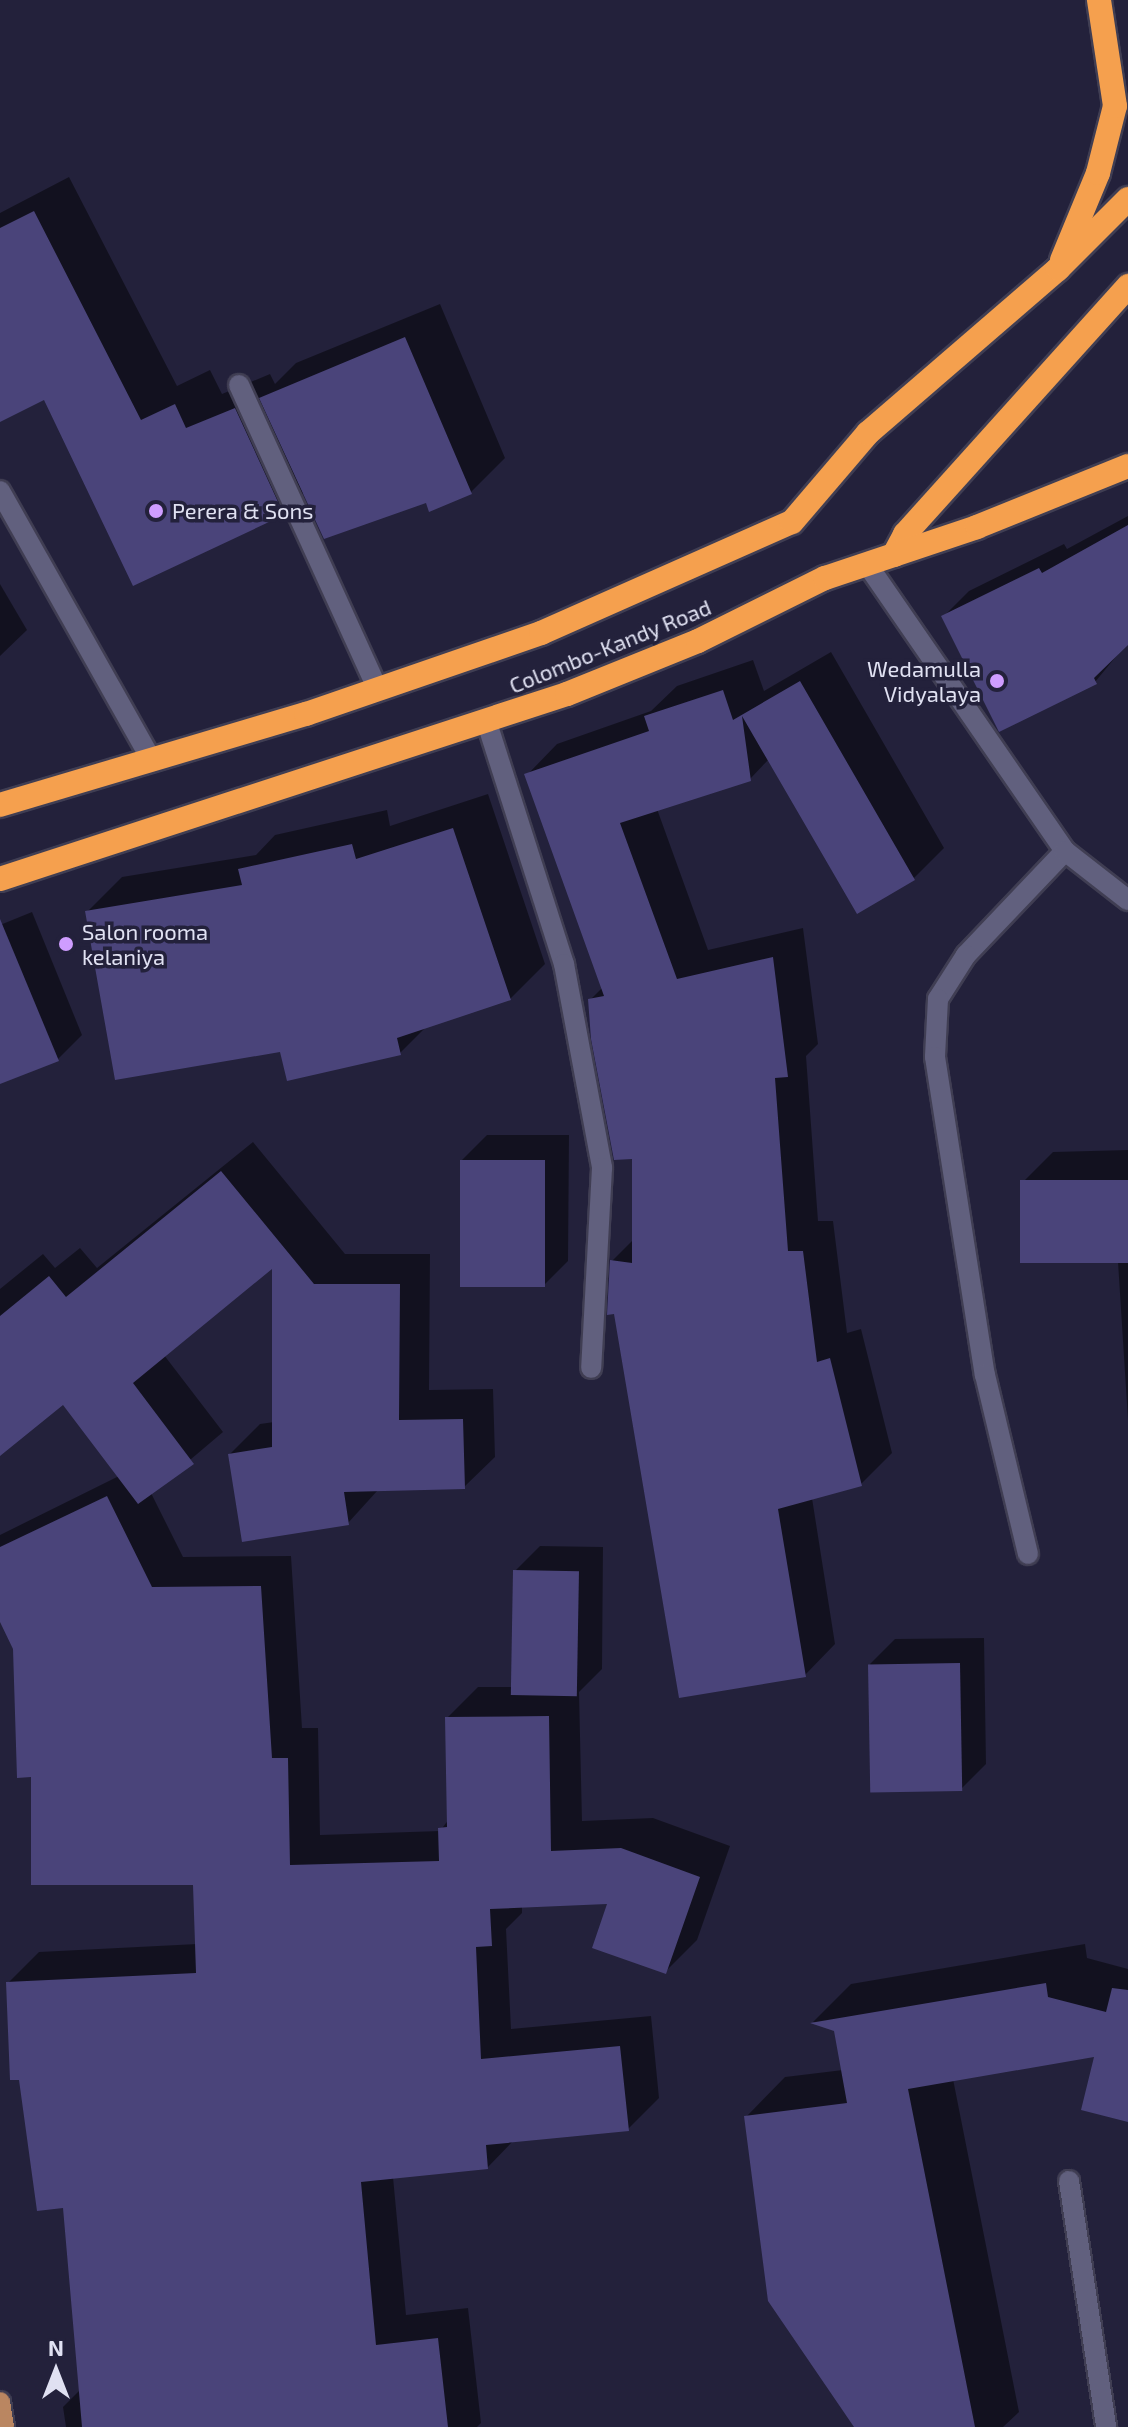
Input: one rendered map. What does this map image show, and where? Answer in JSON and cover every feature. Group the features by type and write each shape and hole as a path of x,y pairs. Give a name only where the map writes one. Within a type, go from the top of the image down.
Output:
{"highway":[{"path":"1058,269 1098,173 1115,106 1099,0"},
{"name":"Colombo-Kandy Road","path":"0,805 378,690 541,633 792,522 868,433 1058,269 1128,199"},
{"path":"894,555 905,534 1128,286"},
{"name":"Colombo-Kandy Road","path":"0,879 487,723 698,641 825,578 869,567 1128,466"}],"main road":[{"path":"0,2402 4,2427"}],"street":[{"path":"239,385 378,690"},
{"path":"0,491 152,761"},
{"path":"869,567 1065,851 1128,900"},
{"path":"487,723 564,964 602,1168 591,1368"},
{"path":"1028,1554 985,1375 935,1057 937,1014 938,999 966,955 1065,851"},
{"path":"1069,2181 1106,2427"}],"building":[{"path":"34,211 141,420 175,404 186,428 235,408 284,515 133,586 44,400 0,422 0,228"},
{"path":"405,337 472,494 429,512 426,503 324,539 259,398"},
{"path":"1128,525 1128,645 1094,678 1097,684 999,732 941,616 1039,568 1042,573"},
{"path":"800,681 915,880 857,914 742,716 751,781 620,823 677,979 773,957 788,1077 775,1078 788,1251 803,1251 817,1362 830,1358 862,1486 778,1509 806,1677 679,1698 614,1314 607,1315 610,1260 632,1263 632,1159 614,1160 591,1039 588,999 604,996 524,774 649,731 644,716 723,690 733,720"},
{"path":"453,828 511,1000 397,1038 401,1055 287,1081 280,1052 115,1080 85,911 242,885 238,869 352,844 356,859"},
{"path":"0,919 59,1061 0,1084"},
{"path":"460,1160 545,1160 545,1287 460,1287"},
{"path":"221,1171 314,1284 400,1284 399,1420 463,1419 465,1489 344,1492 349,1525 242,1542 228,1454 272,1447 272,1269 133,1383 194,1464 138,1504 63,1405 0,1456 0,1316 49,1276 66,1297"},
{"path":"1020,1180 1128,1180 1128,1263 1020,1263"},
{"path":"107,1496 152,1587 261,1586 272,1758 288,1758 290,1865 439,1861 438,1828 447,1827 445,1717 549,1716 551,1851 621,1848 700,1877 666,1974 592,1948 607,1904 490,1909 492,1946 476,1947 481,2059 620,2046 629,2131 486,2145 488,2169 361,2182 376,2345 438,2338 448,2427 82,2427 63,2208 37,2211 19,2080 10,2080 6,1982 196,1973 193,1885 31,1885 31,1777 17,1778 13,1649 0,1622 0,1547"},
{"path":"513,1570 579,1571 577,1696 511,1695"},
{"path":"960,1663 962,1791 870,1793 868,1665"},
{"path":"1046,1983 1048,1997 1106,2012 1112,1988 1128,1990 1128,2122 1081,2110 1094,2057 908,2089 975,2427 854,2427 768,2301 744,2116 847,2103 834,2031 810,2023"}],"place":[{"name":"Perera & Sons","path":"156,511"},
{"name":"Wedamulla Vidyalaya","path":"997,681"},
{"name":"Salon rooma kelaniya","path":"66,944"}]}
